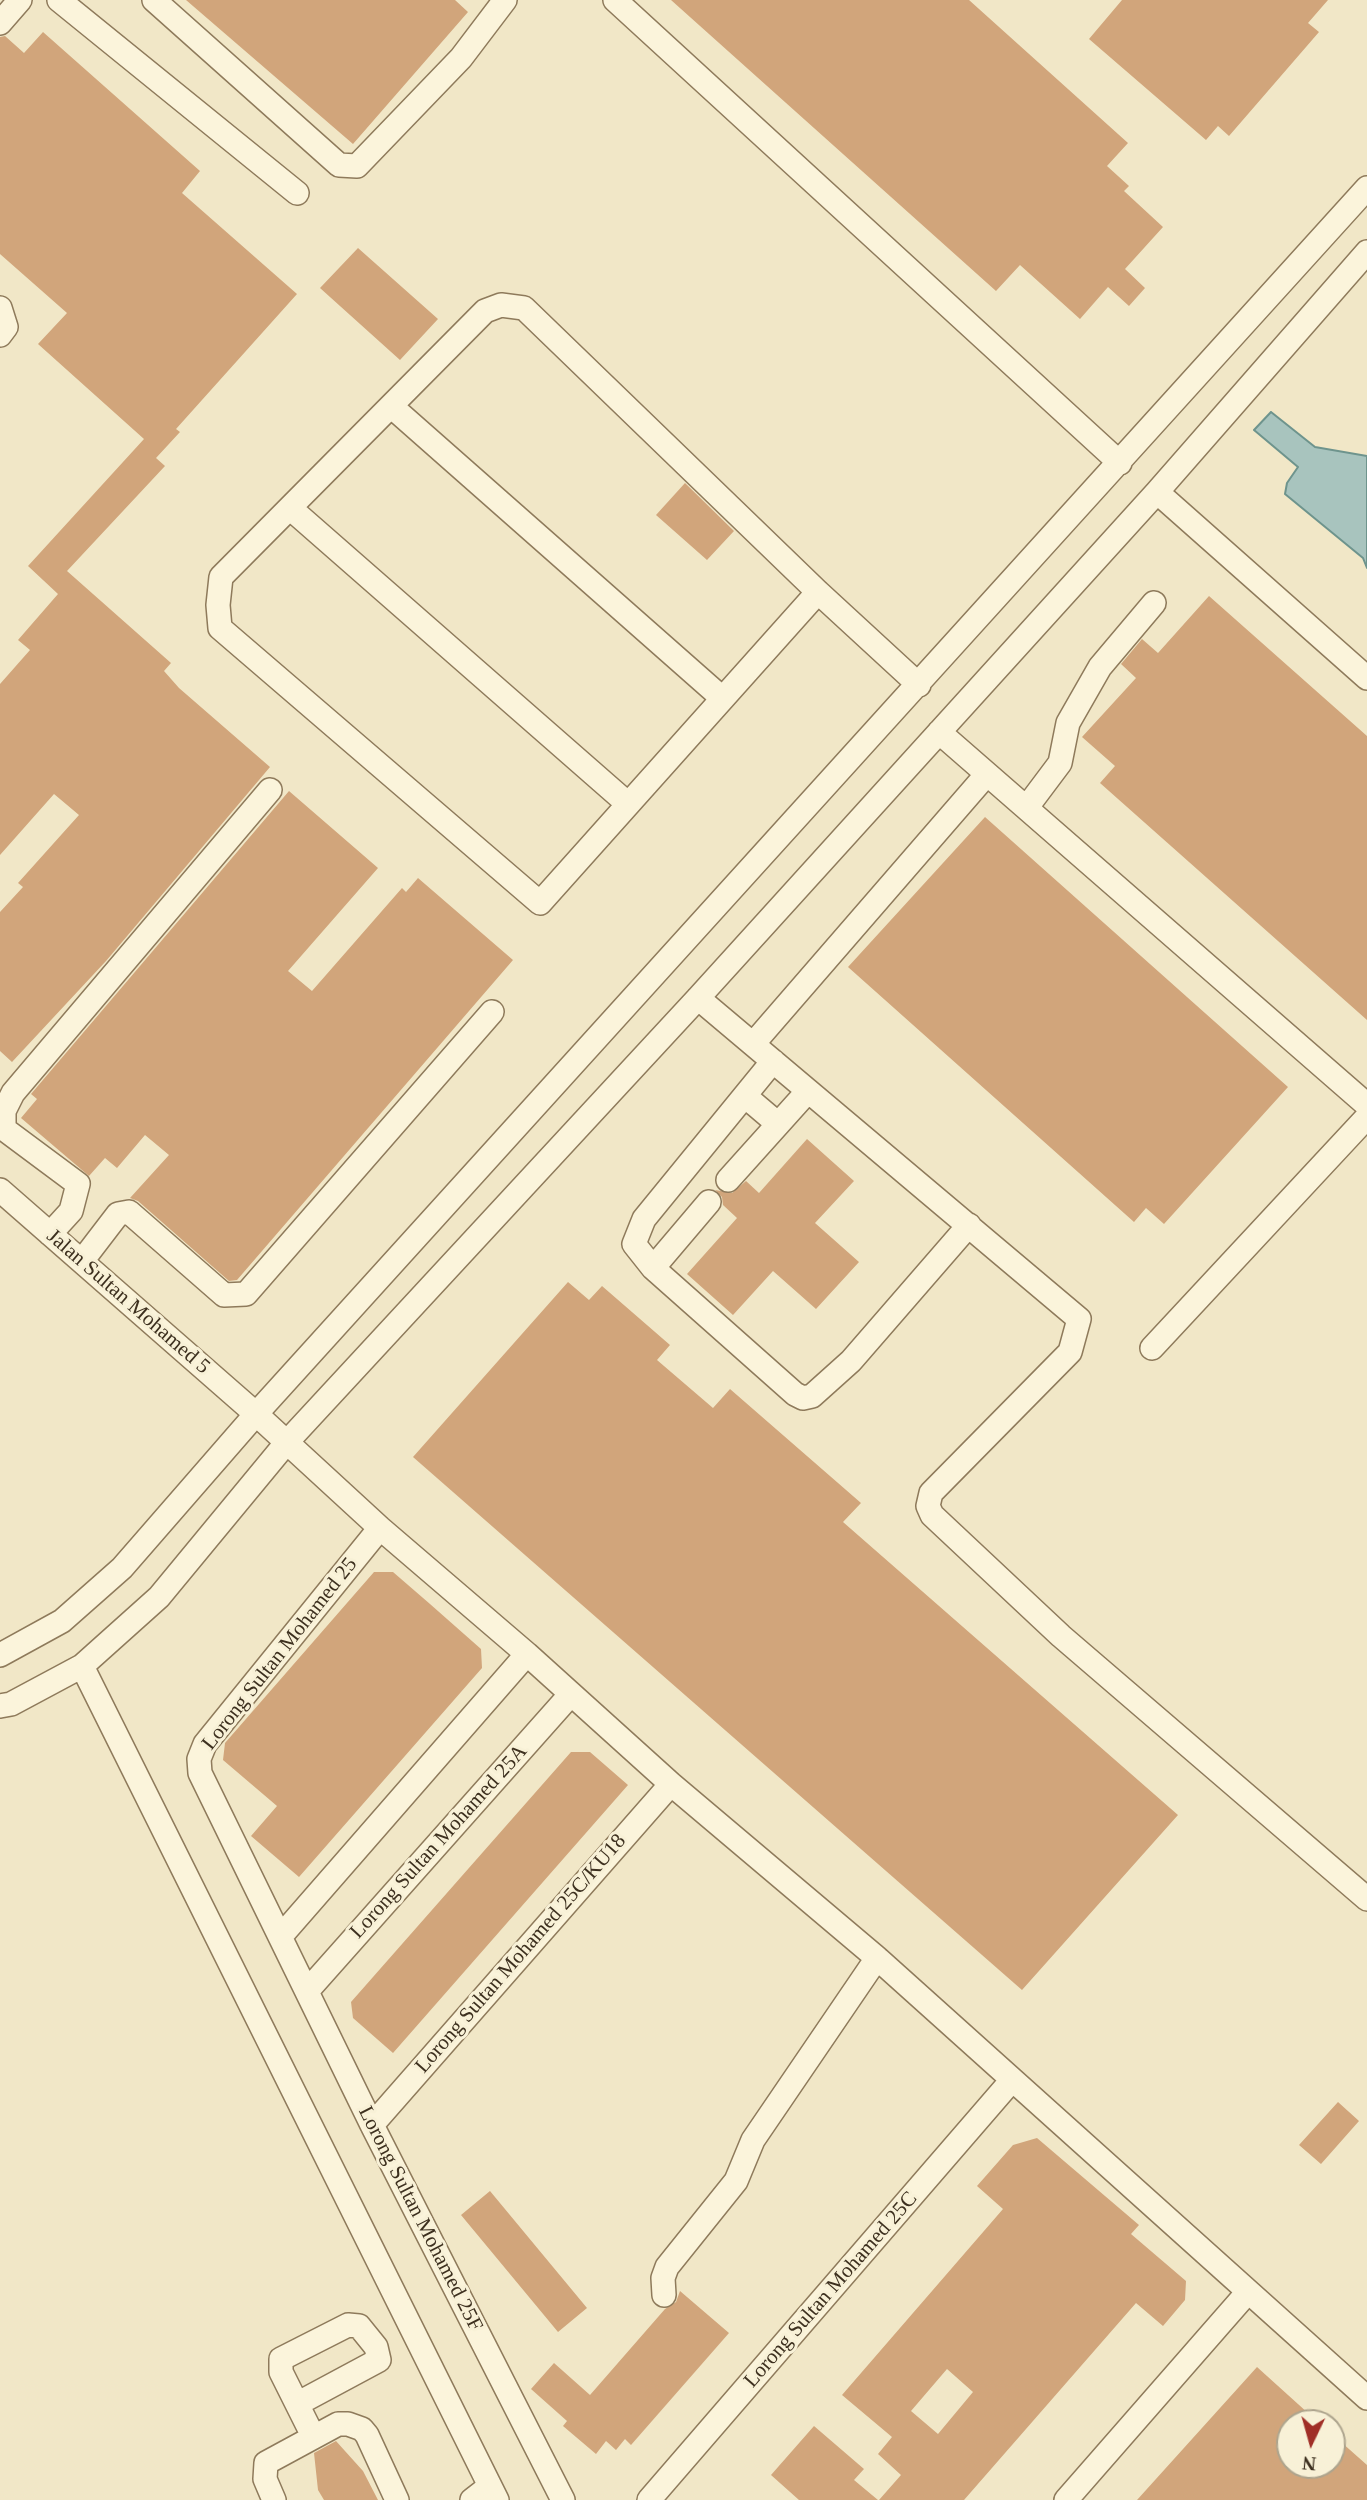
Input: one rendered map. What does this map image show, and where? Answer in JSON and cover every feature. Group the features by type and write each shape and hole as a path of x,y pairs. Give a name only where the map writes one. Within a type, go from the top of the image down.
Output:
{"street":[{"path":"0,23 20,0"},
{"path":"60,0 297,193"},
{"path":"154,0 339,165 357,166 461,58 505,0"},
{"path":"615,0 1120,463"},
{"path":"0,1655 62,1621 122,1568 256,1413 1367,188"},
{"path":"0,1706 11,1704 82,1666 159,1597 287,1442 698,998 1157,492 1367,252"},
{"path":"818,592 540,903 220,628 218,605 221,577 485,311 501,304 524,309 818,592 919,685"},
{"path":"0,308 6,327 0,335"},
{"path":"391,406 722,698"},
{"path":"1157,492 1367,678"},
{"path":"290,508 628,804"},
{"path":"1027,807 1060,763 1068,723 1100,667 1153,603"},
{"path":"939,732 1367,1105"},
{"path":"753,1045 987,774"},
{"path":"50,1234 71,1211 78,1184 4,1129 4,1111 13,1093 270,790"},
{"path":"698,998 1079,1319 1070,1352 931,1493 928,1506 932,1515 1061,1636 1367,1899"},
{"path":"82,1261 118,1214 130,1212 223,1296 246,1294 492,1012"},
{"path":"773,1061 639,1226 635,1248 653,1268 795,1394 807,1398 879,1334 970,1225"},
{"path":"728,1180 808,1091"},
{"path":"745,1096 778,1124"},
{"path":"1152,1348 1367,1117"},
{"name":"Jalan Sultan Mohamed 5","path":"0,1190 256,1413 380,1528 527,1654 671,1784 877,1958 1367,2398"},
{"path":"653,1268 709,1202"},
{"name":"Lorong Sultan Mohamed 25","path":"281,1936 200,1773 199,1759 205,1744 380,1528"},
{"path":"281,1936 527,1654"},
{"path":"82,1666 486,2495"},
{"name":"Lorong Sultan Mohamed 25A","path":"308,1990 570,1694"},
{"name":"Lorong Sultan Mohamed 25C/KU18","path":"372,2125 671,1784"},
{"name":"Lorong Sultan Mohamed 25F","path":"281,1936 372,2125 563,2500"},
{"path":"664,2295 663,2278 667,2267 736,2181 753,2140 877,1958"},
{"name":"Lorong Sultan Mohamed 25C","path":"649,2500 1013,2080"},
{"path":"1066,2500 1247,2293"},
{"path":"297,2404 313,2436"},
{"path":"274,2500 265,2479 266,2463 338,2424 362,2429 397,2500"}],"water":[{"path":"1271,412 1315,447 1367,456 1367,568 1363,558 1285,494 1287,483 1298,467 1254,430"}],"building":[{"path":"186,0 455,0 468,12 353,144"},
{"path":"671,0 969,0 1128,143 1107,166 1129,186 1124,191 1163,227 1125,269 1145,288 1129,306 1108,287 1080,319 1020,265 996,291"},
{"path":"1122,0 1328,0 1308,23 1319,32 1229,136 1218,126 1206,140 1089,39"},
{"path":"43,32 200,171 182,193 297,294 176,429 180,432 156,458 165,466 67,571 171,663 164,671 179,688 270,767 106,961 12,1062 0,1051 0,912 23,887 18,883 79,815 54,794 0,855 0,684 30,650 18,640 58,594 28,566 144,439 38,344 67,313 0,254 0,37 5,36 24,53"},
{"path":"358,248 438,319 400,360 320,288"},
{"path":"685,483 734,531 707,560 656,515"},
{"path":"1209,596 1367,736 1367,1020 1100,783 1115,766 1082,737 1136,678 1121,664 1142,639 1158,653"},
{"path":"289,791 378,868 288,971 312,991 402,888 406,892 418,878 513,960 237,1280 229,1281 138,1201 130,1198 169,1155 145,1135 117,1168 105,1158 89,1176 21,1118 37,1099 31,1094"},
{"path":"985,817 1288,1087 1164,1224 1146,1208 1134,1222 848,967"},
{"path":"807,1139 854,1181 815,1223 859,1262 816,1309 773,1271 733,1315 687,1274 737,1218 723,1205 722,1197 715,1190 732,1193 746,1181 759,1193"},
{"path":"568,1282 589,1300 602,1286 670,1345 657,1360 713,1408 730,1389 861,1503 843,1522 1178,1815 1022,1990 413,1457"},
{"path":"374,1572 393,1572 481,1649 482,1668 299,1877 251,1836 277,1806 223,1760 225,1743"},
{"path":"571,1752 590,1752 628,1785 393,2053 353,2018 351,2002"},
{"path":"1338,2102 1359,2121 1321,2164 1299,2145"},
{"path":"1037,2138 1139,2225 1131,2234 1186,2281 1185,2300 1163,2326 1136,2303 964,2500 879,2500 901,2475 878,2454 892,2437 842,2395 1003,2209 977,2186 1013,2145","holes":["947,2369 973,2392 938,2434 911,2411"]},
{"path":"490,2191 587,2308 558,2332 461,2215"},
{"path":"680,2291 729,2333 631,2445 625,2439 616,2450 606,2441 596,2454 563,2426 567,2421 531,2389 554,2363 590,2395 665,2309 676,2302"},
{"path":"1257,2367 1304,2409 1276,2409 1276,2479 1346,2479 1346,2446 1367,2465 1367,2500 1137,2500"},
{"path":"814,2426 864,2469 854,2480 878,2500 799,2500 771,2475"},
{"path":"336,2441 363,2471 378,2500 324,2500 318,2490 314,2453"}]}
